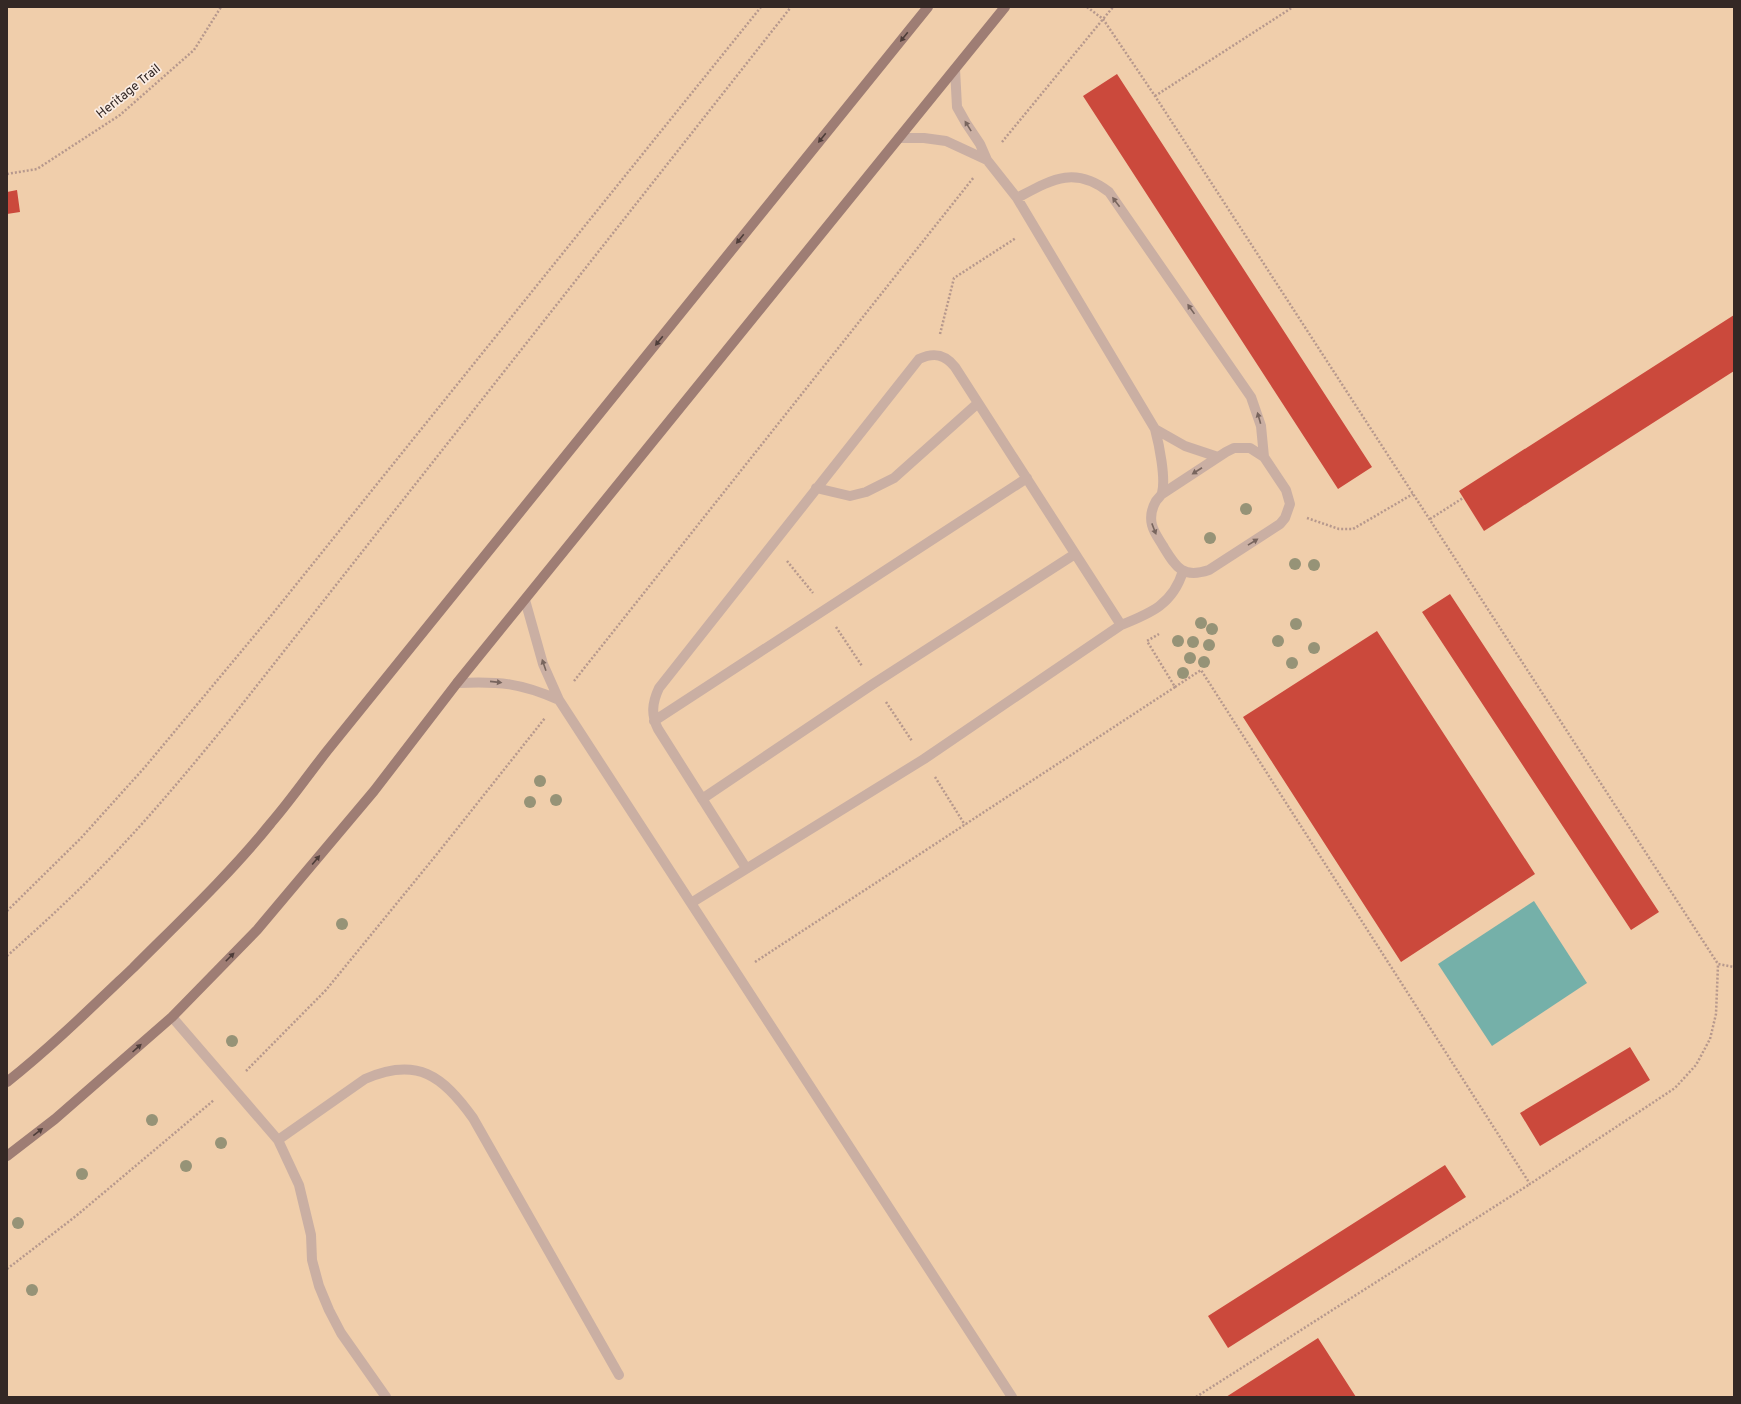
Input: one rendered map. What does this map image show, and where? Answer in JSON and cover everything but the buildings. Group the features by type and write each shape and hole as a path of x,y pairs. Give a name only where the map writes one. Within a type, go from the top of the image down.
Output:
{"main road":[{"path":"7,1082 34,1060 101,999 214,887 272,823 327,751 928,7"},
{"path":"7,1156 55,1119 172,1017 257,930 374,791 457,683 1005,7"}],"lane":[{"path":"955,69 957,107 980,144 987,160 1016,198 1034,227 1155,429 1162,461 1162,494"},
{"path":"899,138 924,138 946,141 987,160"},
{"path":"1016,198 1046,183 1059,178 1072,176 1086,178 1109,192 1251,397 1262,426 1264,457"},
{"path":"746,868 654,721 652,712 654,700 659,688 919,359 935,354 943,356 950,361 1121,625"},
{"path":"816,488 850,496 880,486 894,478 978,403"},
{"path":"1155,429 1185,446 1218,457"},
{"path":"1242,447 1258,452 1264,457 1286,490 1290,504 1288,512 1280,524 1209,570 1200,573 1183,571 1173,562 1154,532 1152,525 1153,508 1162,494 1234,448 1242,447"},
{"path":"654,721 1027,478"},
{"path":"702,799 873,684 1075,554"},
{"path":"691,903 924,759 1121,625 1154,610 1172,596 1179,584 1183,571"},
{"path":"525,600 543,664 559,700 738,973 1012,1397"},
{"path":"457,683 494,682 532,689 559,700"},
{"path":"172,1017 278,1140 299,1186 310,1229 312,1260 319,1286 329,1310 341,1333 386,1397"},
{"path":"278,1140 365,1079 379,1073 394,1069 410,1070 425,1073 440,1080 452,1090 473,1118 619,1375"}],"path":[{"name":"Heritage Trail","path":"7,174 36,169 120,115 194,50 221,7"},
{"path":"7,911 81,838 145,767 270,617 761,7"},
{"path":"7,956 53,915 115,854 174,789 230,721 791,7"},
{"path":"1087,7 1102,19 1155,96 1718,964 1716,1014 1710,1039 1696,1065 1675,1088 1530,1184 1196,1397"},
{"path":"7,1269 76,1216 232,1085 326,990 437,854 987,160 1113,7"},
{"path":"1155,96 1293,7"},
{"path":"935,354 954,278 1034,227"},
{"path":"1288,512 1339,529 1353,529 1413,494"},
{"path":"1430,519 1463,498"},
{"path":"1154,610 1165,630 1148,641 1175,687"},
{"path":"738,973 1201,670 1530,1184"},
{"path":"1718,964 1734,967"}],"sand":[{"path":"7,7 1734,7 1734,1397 7,1397"}],"water":[{"path":"1534,901 1587,983 1492,1046 1438,964"}]}
